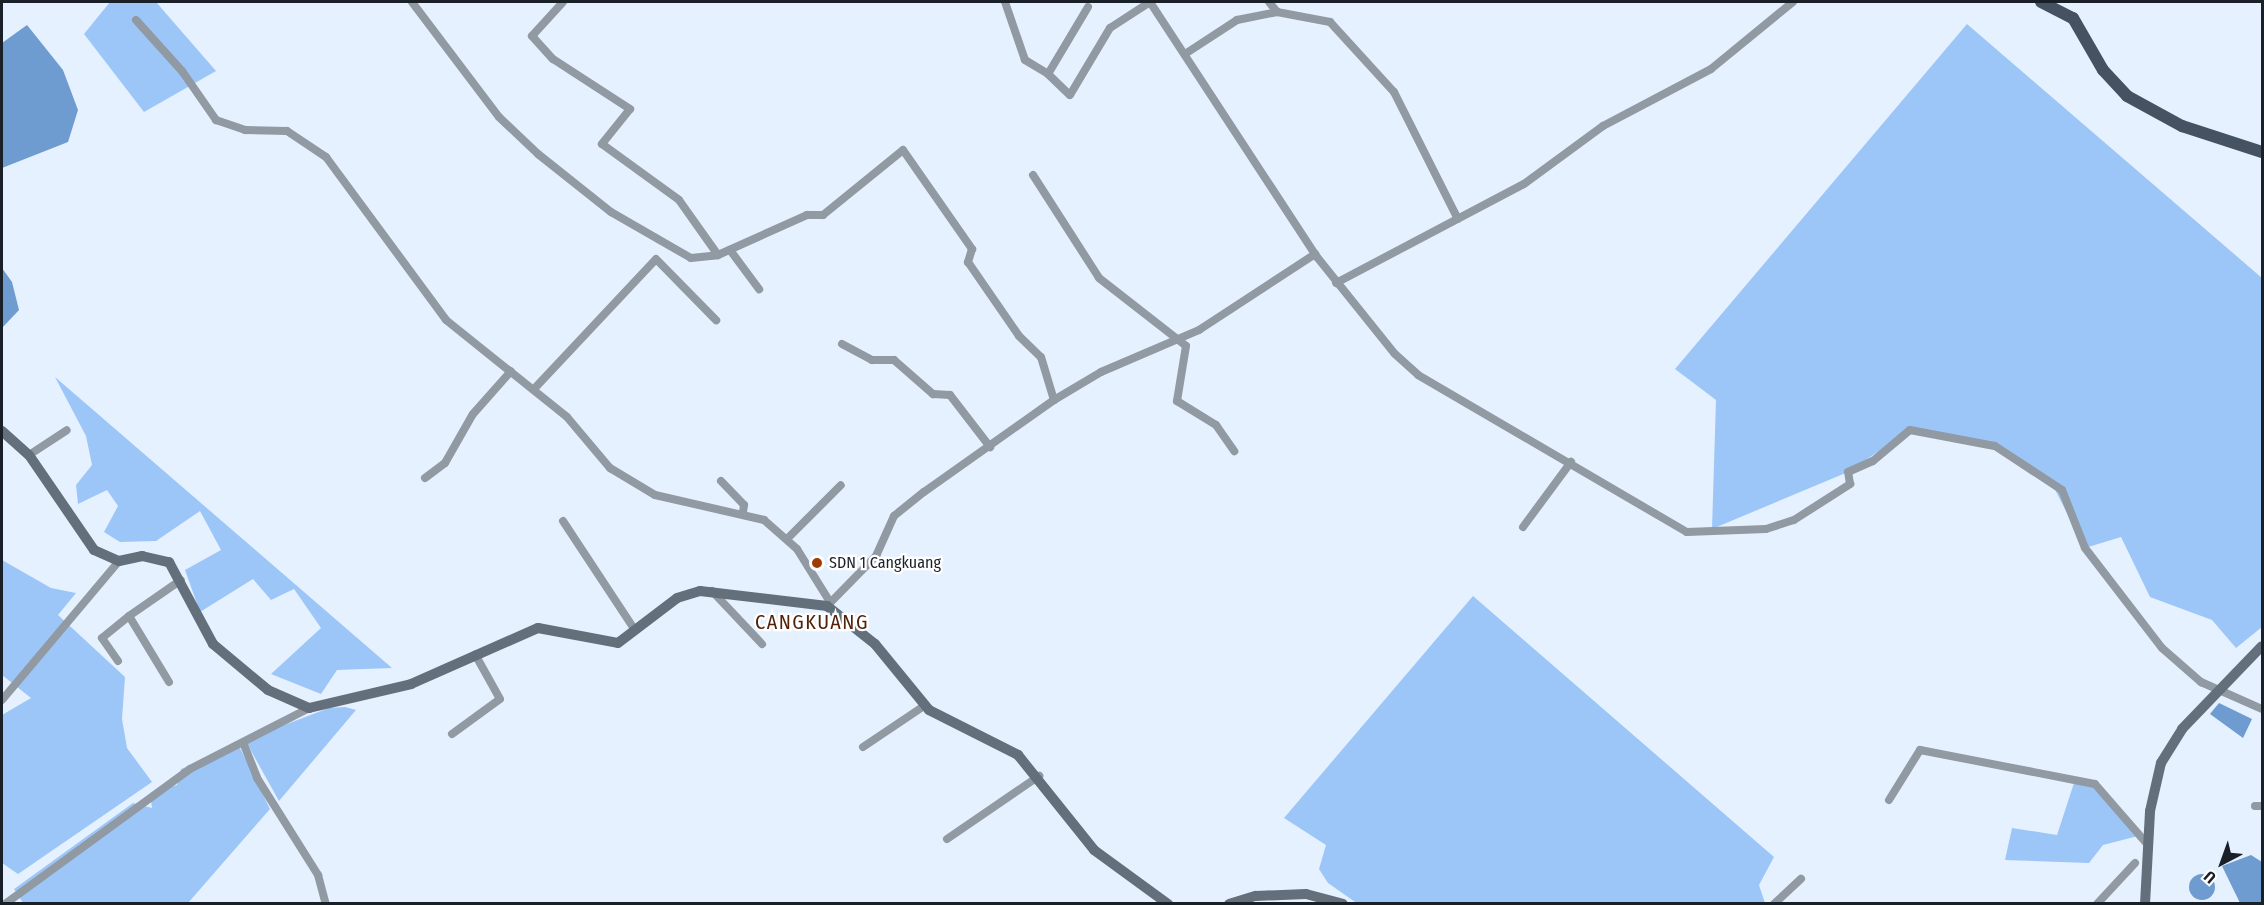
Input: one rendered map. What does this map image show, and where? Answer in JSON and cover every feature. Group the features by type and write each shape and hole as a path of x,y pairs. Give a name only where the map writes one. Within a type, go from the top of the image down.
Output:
{"main road":[{"path":"2041,2 2073,18 2103,70 2127,96 2182,126 2262,152"}],"street":[{"path":"412,2 499,117 538,154 611,212 691,258 718,255 807,215 828,212 903,150 972,249 968,262 1041,357 1054,400"},
{"path":"563,2 532,36 553,59 630,109 602,144 679,200 718,255"},
{"path":"1005,2 1025,60 1048,74 1065,94 1073,94 1110,28 1150,2 1185,54 1237,141 1315,254 1336,283 1418,375 1571,462 1687,532 1766,530 1821,506 1850,484 1848,472 1873,461 1910,430 1995,446 2062,490 2085,548 2130,610 2189,674 2218,691 2262,709"},
{"path":"1269,2 1277,12"},
{"path":"1336,283 1524,184 1603,126 1711,69 1792,2"},
{"path":"1048,74 1088,7"},
{"path":"1185,54 1237,20 1277,12 1330,22 1371,62 1414,124 1458,219"},
{"path":"136,20 182,71 216,120 245,130 287,131 326,158 446,320 567,417 610,468 655,495 743,512 764,519 787,539 829,604 875,644 924,706 991,737 1039,776 1094,850 1168,903"},
{"path":"1033,176 1100,278 1177,337 1188,354 1177,401 1216,425 1234,451"},
{"path":"730,250 759,289"},
{"path":"829,604 876,556 894,516 1054,400 1239,306 1315,254"},
{"path":"534,389 656,259 716,320"},
{"path":"842,344 872,360 894,360 933,393 950,395 990,447"},
{"path":"425,478 445,463 473,414 511,371"},
{"path":"29,455 67,430"},
{"path":"2,431 29,455 94,550 118,561 165,560 180,580 187,604 206,634 240,672 309,708"},
{"path":"1524,527 1571,462"},
{"path":"721,481 744,505 743,512"},
{"path":"787,539 841,485"},
{"path":"563,521 635,630"},
{"path":"2,700 118,561"},
{"path":"118,661 102,638 180,580"},
{"path":"5,903 190,769 244,745 309,708 411,684 475,654 542,627 608,645 635,630 677,598 711,590 829,604"},
{"path":"711,590 762,644"},
{"path":"129,616 169,682"},
{"path":"2145,903 2150,811 2161,763 2182,729 2262,646"},
{"path":"452,734 500,699 475,654"},
{"path":"863,747 924,706"},
{"path":"244,745 257,778 322,882 326,903"},
{"path":"1889,800 1920,750 2095,784 2149,846"},
{"path":"947,839 1039,776"},
{"path":"2097,903 2135,863"},
{"path":"1774,903 1802,879"},
{"path":"1229,903 1256,896 1306,894 1343,903"}],"shaded area":[{"path":"110,2 156,2 216,71 144,112 84,34"},
{"path":"1967,24 2262,278 2262,627 2236,648 2212,620 2150,597 2121,537 2085,548 2050,480 1995,446 1910,430 1848,472 1712,529 1716,400 1675,369"},
{"path":"27,25 63,70 78,110 68,142 2,168 2,43"},
{"path":"2,268 12,282 19,310 2,328"},
{"path":"55,377 392,668 337,670 321,694 271,674 321,628 294,589 271,600 253,579 200,612 185,570 221,550 200,511 156,541 120,542 104,532 118,506 107,490 78,504 76,485 92,465 86,436"},
{"path":"2,560 51,588 76,593 58,615 125,677 122,719 127,748 152,782 18,874 2,863 2,715 31,698 2,675"},
{"path":"1473,596 1774,857 1759,885 1765,903 1358,904 1328,883 1319,869 1326,845 1284,818"},
{"path":"2219,703 2252,719 2243,738 2210,714"},
{"path":"345,707 356,710 279,801 245,740 329,708"},
{"path":"239,746 270,809 188,903 23,903 14,889 133,803 152,808 150,793 177,785 181,769"},
{"path":"2074,783 2093,786 2138,836 2103,845 2089,863 2005,860 2012,828 2057,835"},
{"path":"2251,855 2262,862 2262,903 2240,903 2222,866"},
{"path":"2202,874 2211,878 2215,887 2211,896 2202,900 2193,896 2189,887 2193,878"}],"place":[{"name":"SDN 1 Cangkuang","path":"817,563"}],"district":[{"name":"CANGKUANG","path":"812,622"}]}
